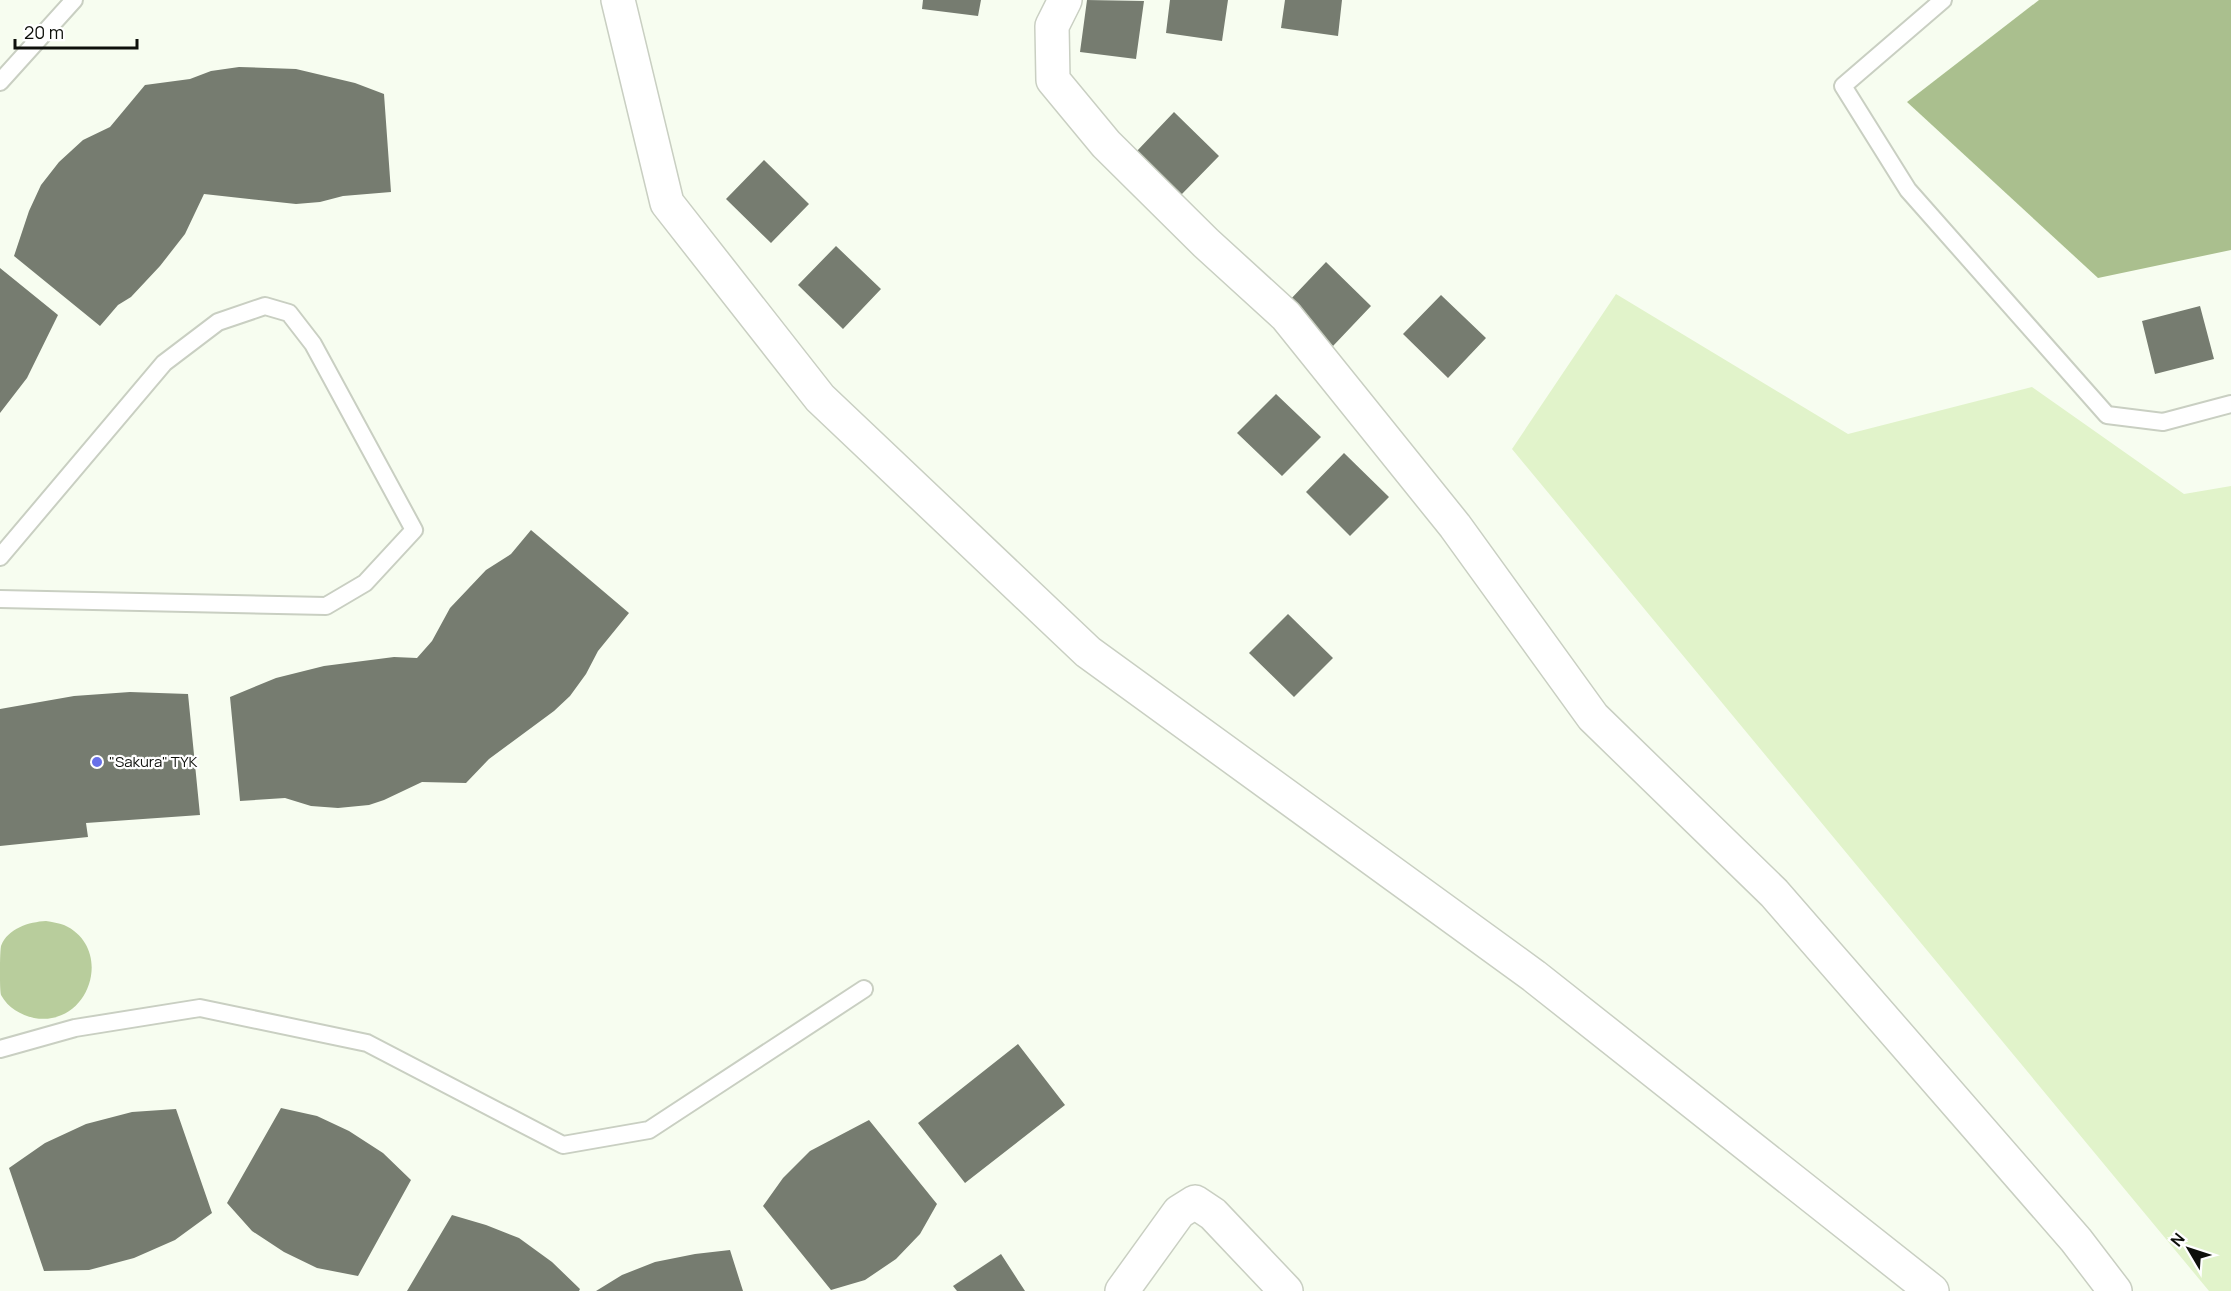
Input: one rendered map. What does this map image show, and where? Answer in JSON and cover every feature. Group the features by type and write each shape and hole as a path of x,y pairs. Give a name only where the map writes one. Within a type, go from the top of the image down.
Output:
{"street":[{"path":"618,0 667,204 820,398 1088,652 1534,976 1932,1291"},
{"path":"1065,0 1052,26 1053,80 1106,144 1206,243 1286,316 1455,526 1593,717 1774,893 2069,1231 2115,1291"},
{"path":"1122,1291 1179,1212 1195,1202 1213,1214 1286,1291"}],"lane":[{"path":"0,82 74,0"},
{"path":"1943,0 1843,86 1908,190 2107,415 2163,422 2231,404"},
{"path":"0,557 164,363 218,322 265,306 289,313 313,344 414,530 365,583 326,606 0,598"},
{"path":"0,1048 75,1028 200,1008 367,1043 562,1145 649,1130 864,988"}],"shaded area":[{"path":"2039,0 2231,0 2231,250 2098,278 1907,102"},
{"path":"1616,294 1848,434 2032,387 2184,494 2231,486 2231,1291 2209,1291 1512,449"},
{"path":"46,921 64,925 80,936 89,951 92,967 89,984 82,999 69,1011 53,1018 34,1018 15,1010 1,995 1,946 14,930"}],"building":[{"path":"923,0 981,0 978,16 922,9"},
{"path":"1087,0 1144,1 1136,59 1080,52"},
{"path":"1170,0 1228,0 1222,41 1166,33"},
{"path":"1285,0 1342,0 1338,36 1281,28"},
{"path":"239,67 296,69 355,83 384,94 391,192 343,196 320,202 296,204 204,194 185,234 160,266 131,297 118,305 100,326 14,256 29,211 41,185 59,162 83,140 110,127 145,85 190,79 211,71"},
{"path":"1174,112 1219,156 1181,195 1136,152"},
{"path":"764,160 809,204 771,243 726,199"},
{"path":"836,246 881,289 843,329 798,285"},
{"path":"1326,262 1371,306 1333,346 1288,302"},
{"path":"0,268 58,315 27,378 0,413"},
{"path":"1441,295 1486,338 1448,378 1403,334"},
{"path":"2200,306 2214,359 2155,374 2142,321"},
{"path":"1276,394 1321,437 1282,476 1237,433"},
{"path":"1344,453 1389,497 1350,536 1306,492"},
{"path":"531,530 629,613 598,651 586,674 570,696 554,711 489,759 466,783 422,782 369,805 338,808 311,806 285,798 240,801 230,697 276,678 324,666 394,657 417,658 432,641 450,608 486,570 511,554"},
{"path":"1288,614 1333,658 1294,697 1249,653"},
{"name":"\"Sakura\" ТҮК","path":"130,692 188,694 200,815 86,823 88,837 0,846 0,709 74,696"},
{"path":"1018,1044 1065,1105 965,1183 918,1123"},
{"path":"281,1108 317,1116 349,1131 383,1153 411,1180 358,1276 317,1268 284,1252 252,1231 227,1203"},
{"path":"176,1109 212,1213 175,1240 134,1258 89,1270 44,1271 9,1168 45,1143 86,1124 132,1112"},
{"path":"869,1120 937,1204 920,1234 896,1259 865,1280 831,1290 763,1206 783,1178 810,1151"},
{"path":"452,1215 519,1238 552,1262 580,1289 579,1291 407,1291"},
{"path":"730,1250 743,1291 596,1291 622,1275 655,1262"},
{"path":"1001,1254 1025,1291 957,1291 953,1286"}],"place":[{"name":"\"Sakura\" ТҮК","path":"97,762"}]}
